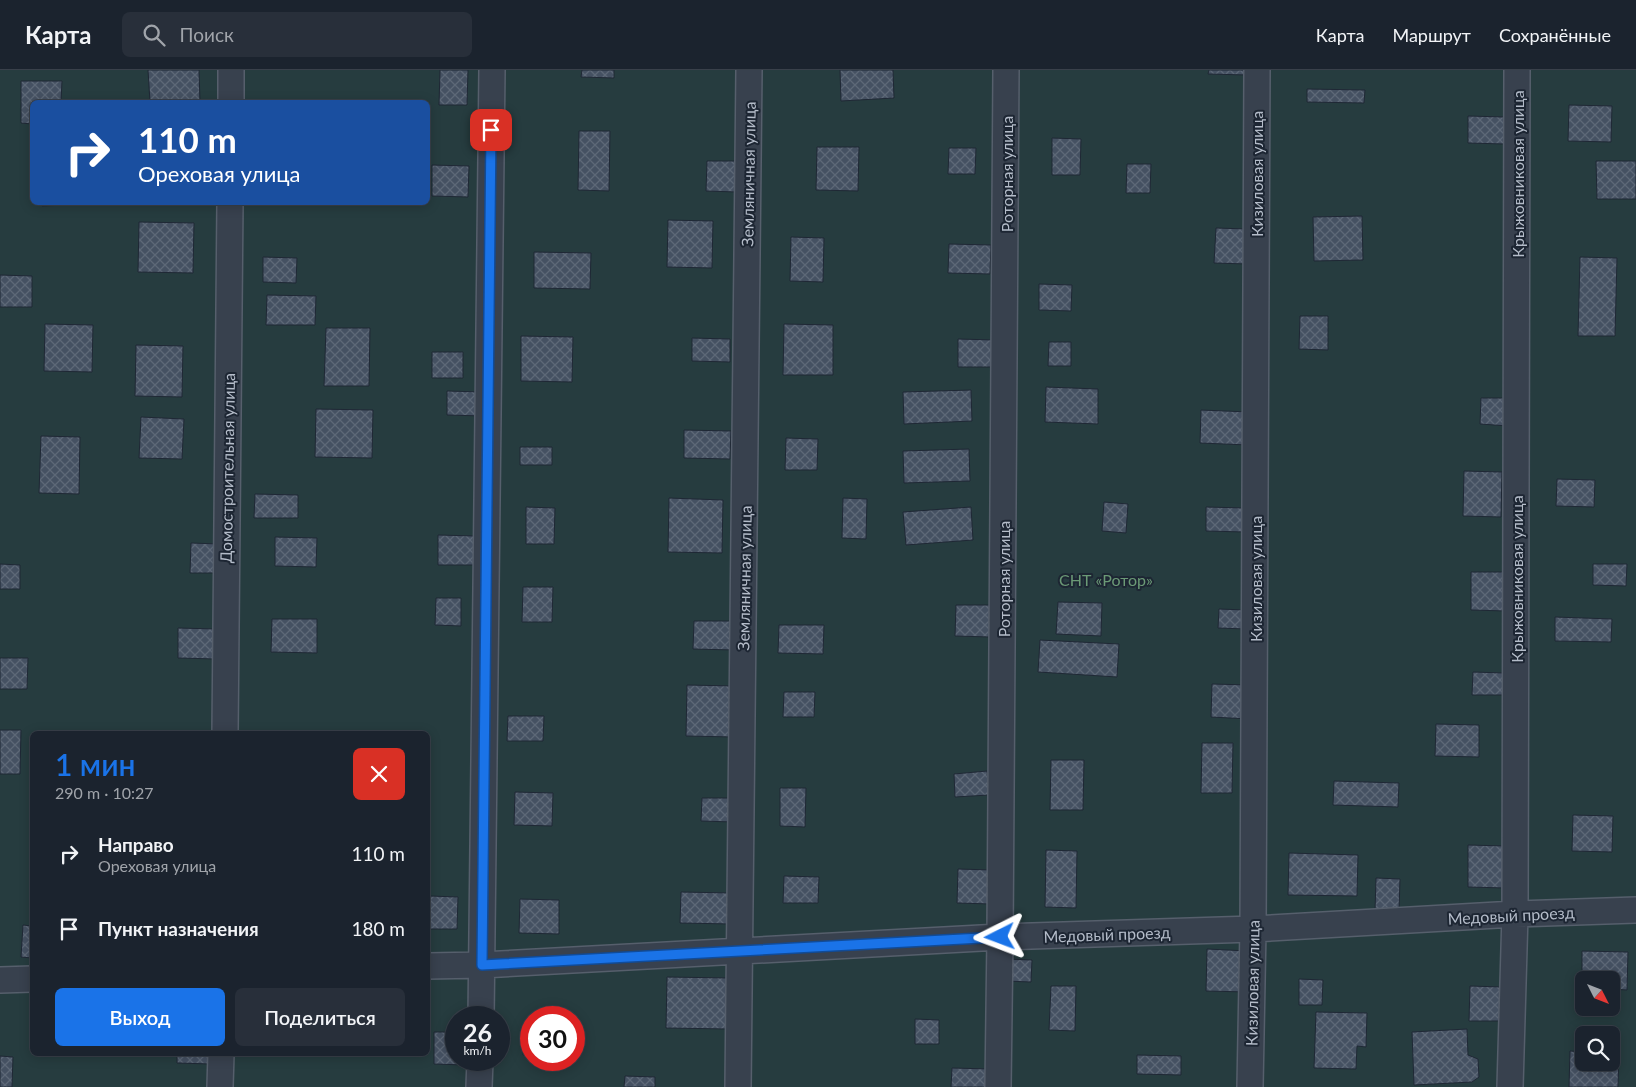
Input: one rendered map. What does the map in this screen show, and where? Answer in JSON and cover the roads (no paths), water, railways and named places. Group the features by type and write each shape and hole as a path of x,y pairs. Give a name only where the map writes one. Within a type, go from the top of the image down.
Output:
{"street":[{"path":"231,70 231,100"},
{"path":"480,1006 492,70"},
{"name":"Земляничная улица","path":"738,1087 749,70"},
{"name":"Роторная улица","path":"998,1087 1006,70"},
{"name":"Кизиловая улица","path":"1250,1087 1253,929 1257,70"},
{"name":"Крыжовниковая улица","path":"1510,1087 1515,914 1517,70"},
{"name":"Домостроительная улица","path":"225,731 230,205"},
{"name":"Медовый проезд","path":"430,966 482,965 1000,937 1253,929 1515,914 1636,910"},
{"path":"0,980 30,979"},
{"path":"220,1087 221,1056"},
{"path":"479,1087 480,1071"}],"park label":[{"name":"СНТ «Ротор»","path":"1106,579"}]}
